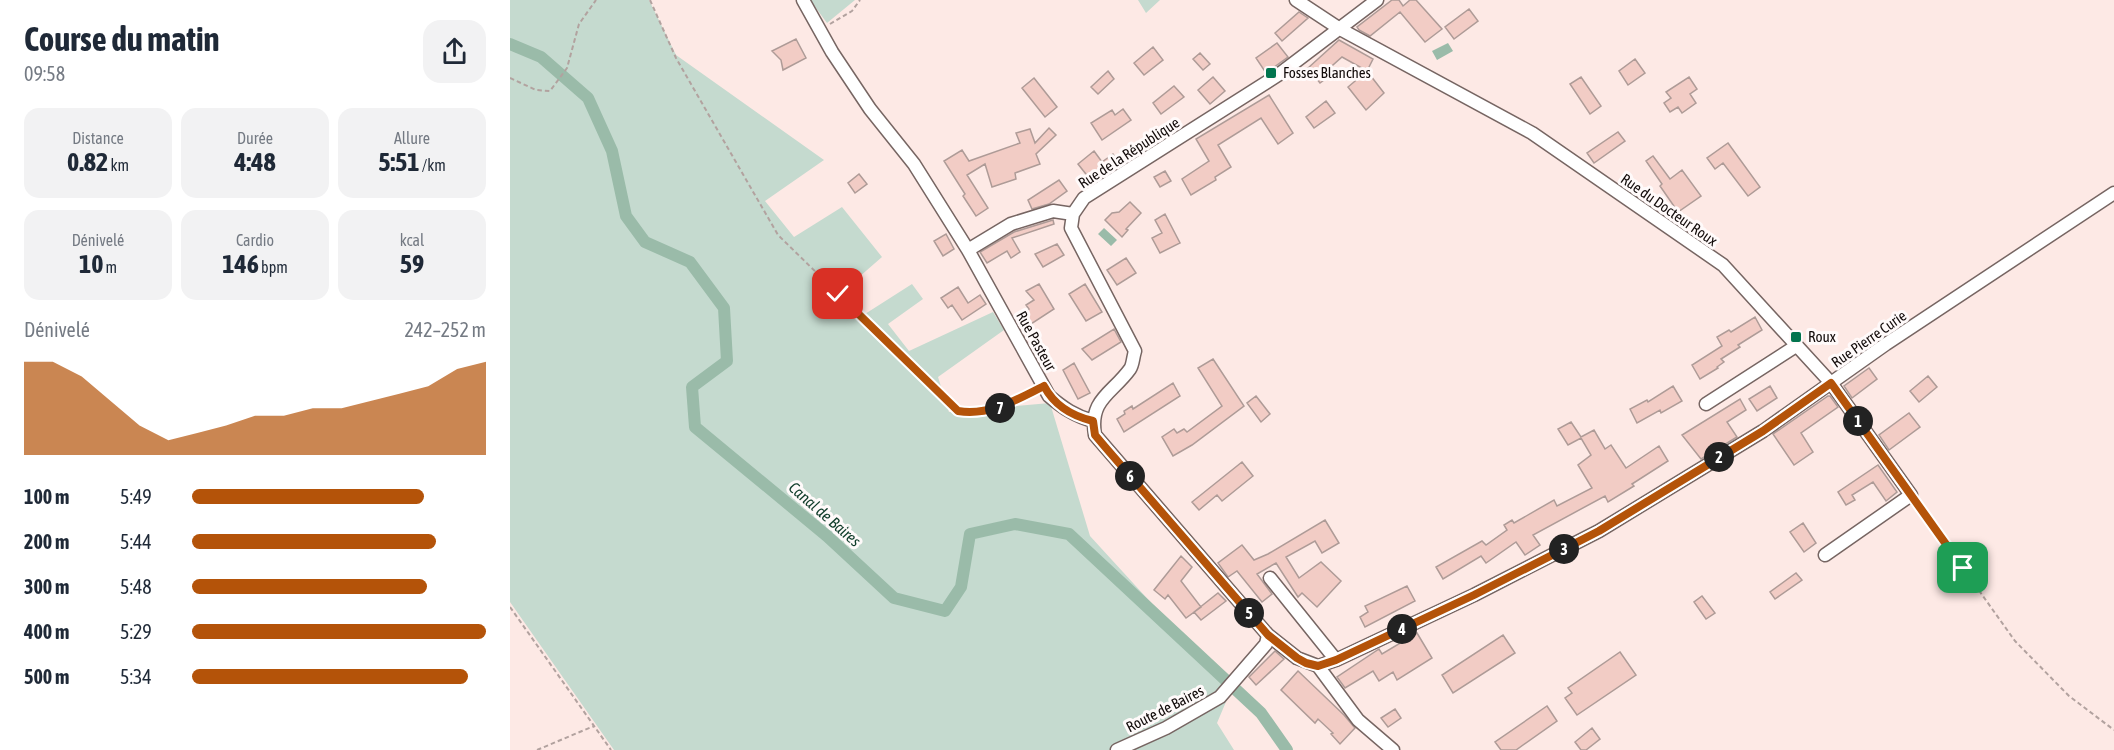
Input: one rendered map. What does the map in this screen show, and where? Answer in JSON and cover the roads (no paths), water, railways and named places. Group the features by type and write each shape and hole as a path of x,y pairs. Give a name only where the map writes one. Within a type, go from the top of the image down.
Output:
{"street":[{"name":"Rue Pasteur","path":"803,0 870,109 914,164 968,250 1049,396 1063,408 1081,418 1093,421"},
{"name":"Rue du Docteur Roux","path":"1296,0 1340,29 1532,133 1723,265 1831,383 1911,495 1825,555"},
{"name":"Rue de la République","path":"1073,213 1084,198 1270,81 1377,0"},
{"name":"Rue Pierre Curie","path":"1318,666 1336,660 1474,595 1599,531 1763,431 1886,344 2114,193"},
{"path":"968,250 1011,224 1053,211 1073,213 1071,228 1135,351 1131,368 1101,400 1093,421 1095,435 1268,635 1297,658 1318,666 1358,720 1393,750"},
{"path":"1706,404 1796,346"},
{"path":"1270,578 1336,660"},
{"name":"Route de Baires","path":"1117,750 1166,728 1220,697 1266,644 1268,635"}],"waterway":[{"name":"Canal de Baires","path":"510,44 541,57 588,98 612,151 626,216 645,242 690,262 724,308 727,361 692,387 695,427 827,536 894,598 945,611 961,587 970,534 1015,524 1069,534 1261,713 1287,750"}],"place":[{"name":"Fosses Blanches","path":"1271,73"},
{"name":"Roux","path":"1796,337"}]}
